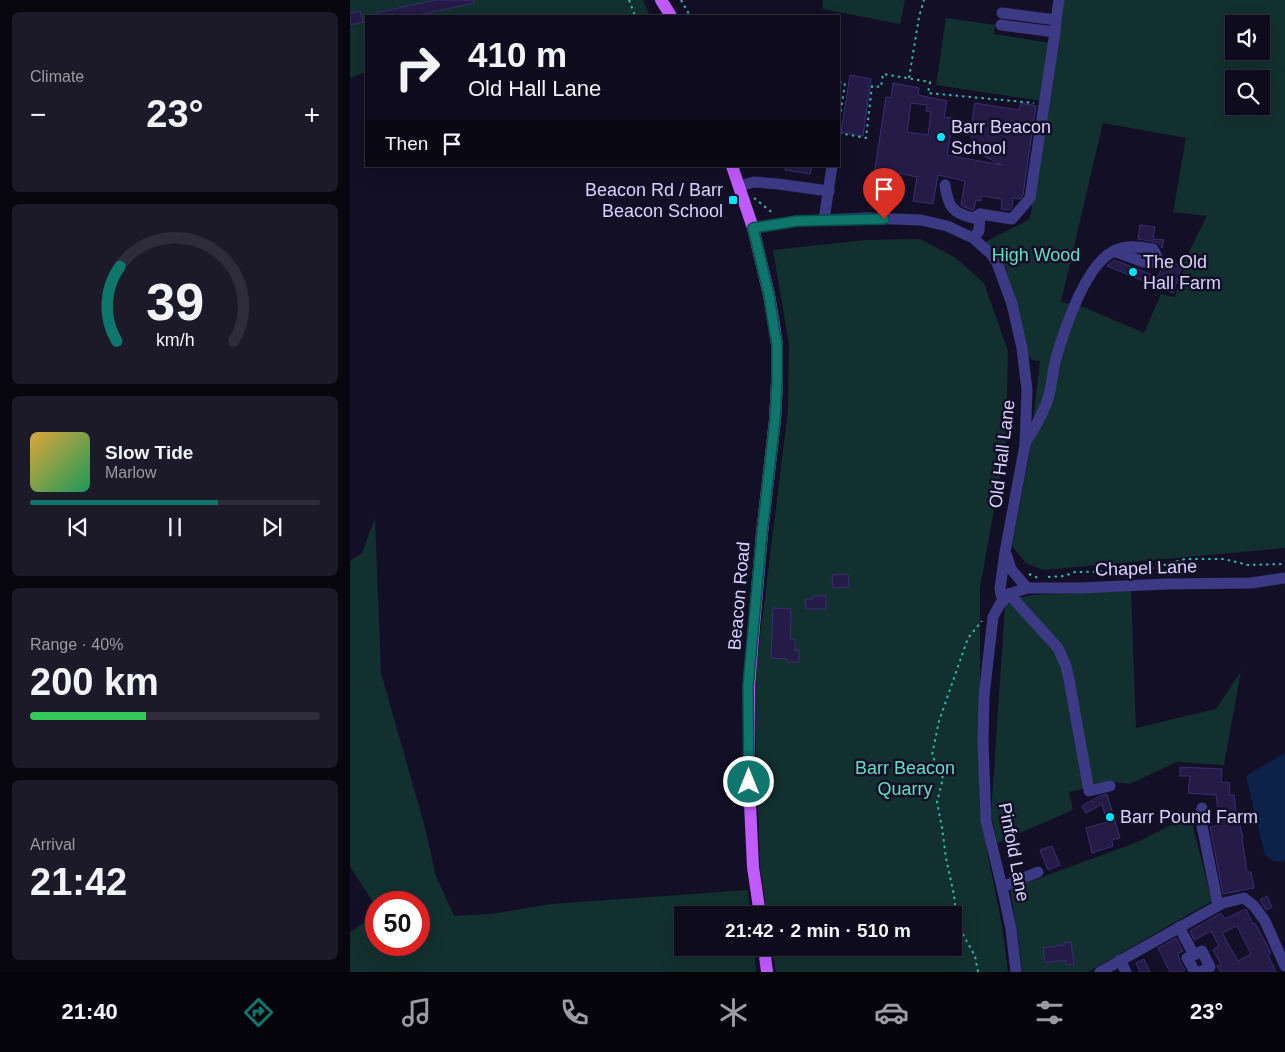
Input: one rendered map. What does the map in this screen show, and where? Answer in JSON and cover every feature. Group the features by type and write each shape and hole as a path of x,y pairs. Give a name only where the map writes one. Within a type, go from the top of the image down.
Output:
{"main road":[{"path":"661,0 669,15"},
{"name":"Beacon Road","path":"733,167 744,185 769,295 777,344 775,420 762,533 748,686 749,782 753,867 759,906"},
{"path":"765,956 767,972"}],"street":[{"path":"945,185 946,195 954,211 963,216 973,218 980,214 1012,220 1030,198 1059,0"},
{"path":"1002,19 1056,26"},
{"path":"824,220 832,167"},
{"path":"744,185 754,182 829,191"},
{"path":"973,238 979,231 980,214"},
{"name":"Old Hall Lane","path":"753,228 797,221 866,218 921,220 947,226 973,238 997,263 1012,304 1022,348 1027,390 1024,445 1000,589 1001,595 1007,596"},
{"path":"1024,445 1040,419 1049,396 1056,358 1077,301 1094,268 1105,256 1114,251"},
{"path":"1005,552 1011,569 1027,588"},
{"name":"Chapel Lane","path":"1007,596 1027,588 1250,583 1285,578"},
{"path":"1007,596 1058,648 1066,666 1070,679 1089,791 1110,786"},
{"name":"Pinfold Lane","path":"1007,596 993,617 984,696 983,743 986,821 1012,929 1016,972"},
{"path":"1202,808 1202,826 1218,905"},
{"path":"1002,886 1038,872"},
{"path":"1100,972 1218,905 1244,898 1254,906 1264,921 1285,966"},
{"path":"1180,927 1194,955"},
{"path":"1195,972 1188,958 1202,951 1210,966 1200,972"},
{"path":"1120,960 1126,972"}],"path":[{"path":"629,0 634,15"},
{"path":"681,0 689,15"},
{"path":"909,78 919,17 924,0"},
{"path":"840,133 866,138 872,86 881,87 883,74 930,82 928,93 1044,104"},
{"path":"840,82 845,83 840,116"},
{"path":"744,185 753,197 786,223"},
{"path":"1047,577 1064,576 1075,572 1136,571 1185,559 1224,559 1248,565 1285,564"},
{"path":"1024,572 1038,578"},
{"path":"978,972 975,956 957,924 954,895 937,802 943,778 932,755 939,722 968,638 983,620 993,617"}],"green space":[{"path":"350,0 643,0 650,15 365,15 365,72 350,78"},
{"path":"823,0 905,0 900,24 822,9"},
{"name":"High Wood","path":"1064,0 1285,0 1285,548 1043,570 1026,563 1012,546 1029,457 1040,361 1032,360 1026,353 1018,312 1005,268 985,242 1030,219","holes":["1103,123 1186,138 1173,212 1207,216 1182,266 1184,267 1175,297 1161,294 1144,333 1081,306 1061,302"]},
{"path":"946,18 995,25 994,34 1051,43 1042,101 936,85"},
{"name":"Barr Beacon Quarry","path":"920,239 956,258 984,283 1008,351 1006,443 980,588 980,815 1002,926 1008,972 776,972 773,956 962,956 962,906 766,906 760,867 754,687 788,410 789,344 773,250 866,240"},
{"path":"375,518 381,673 424,824 436,876 454,916 491,914 551,904 748,890 749,906 674,906 674,956 755,956 756,972 350,972 350,932 365,922 365,956 430,956 430,891 366,891 350,866 350,561 362,553"},
{"path":"1131,591 1136,728 1216,709 1241,671 1224,765 1177,762 1129,784 1115,782 1069,792 1073,810 997,843 991,814 1005,605 1010,599 1032,595"},
{"path":"1190,815 1212,901 1088,972 1022,972 1010,889 1140,841"}],"water":[{"path":"1285,753 1285,859 1283,862 1273,861 1265,855 1246,776"}],"building":[{"path":"435,0 474,0 474,3 419,15 376,15 376,13"},
{"path":"360,11 363,22 350,25 350,13"},
{"path":"850,75 871,79 863,136 841,132"},
{"path":"893,83 919,88 918,95 947,101 944,117 954,118 947,155 1002,165 970,149 975,103 1019,110 1021,103 1036,106 1023,195 1020,199 1013,198 1010,210 1001,209 1002,199 981,196 981,201 976,200 972,210 961,205 965,181 938,175 933,204 913,201 917,177 897,173 894,191 872,188 886,97 891,98","holes":["911,103 927,105 926,111 931,112 928,135 907,132"]},
{"path":"786,167 812,167 810,174 785,170"},
{"name":"The Old Hall Farm","path":"1140,225 1155,227 1153,239 1164,240 1162,248 1158,243 1138,239"},
{"name":"The Old Hall Farm","path":"1114,260 1158,277 1164,261 1182,266 1173,293 1107,266"},
{"path":"848,574 849,587 833,588 832,575"},
{"path":"813,596 826,596 826,609 806,609 805,599 813,599"},
{"path":"773,608 791,609 790,639 795,639 795,650 799,650 799,662 787,662 787,659 771,658"},
{"path":"1180,767 1222,769 1221,782 1230,783 1229,795 1234,795 1237,820 1239,820 1243,838 1247,872 1251,872 1254,888 1223,894 1210,827 1220,825 1216,795 1188,793 1190,776 1180,776"},
{"path":"1107,794 1120,838 1112,840 1113,846 1092,853 1086,828 1107,822 1102,804 1086,813 1082,806"},
{"path":"1052,846 1060,865 1048,870 1040,850"},
{"path":"1267,896 1272,907 1266,910 1260,900"},
{"path":"1246,909 1271,953 1268,955 1276,972 1221,972 1217,966 1221,964 1213,950 1219,946 1211,931 1194,940 1190,931 1221,913 1225,919","holes":["1237,926 1251,954 1238,961 1222,933"]},
{"path":"1176,938 1183,951 1178,953 1180,962 1185,970 1170,972 1158,948"},
{"path":"1071,942 1074,964 1066,965 1066,960 1045,963 1043,948"},
{"path":"1144,959 1150,972 1140,972 1136,963"}],"place":[{"name":"Barr Beacon School","path":"941,137"},
{"name":"Beacon Rd / Barr Beacon School","path":"733,200"},
{"name":"The Old Hall Farm","path":"1133,272"},
{"name":"Barr Pound Farm","path":"1110,817"}],"route":[{"path":"749,782 748,686 762,533 775,420 777,382 777,344 769,295 753,228 797,221 884,219"}]}
